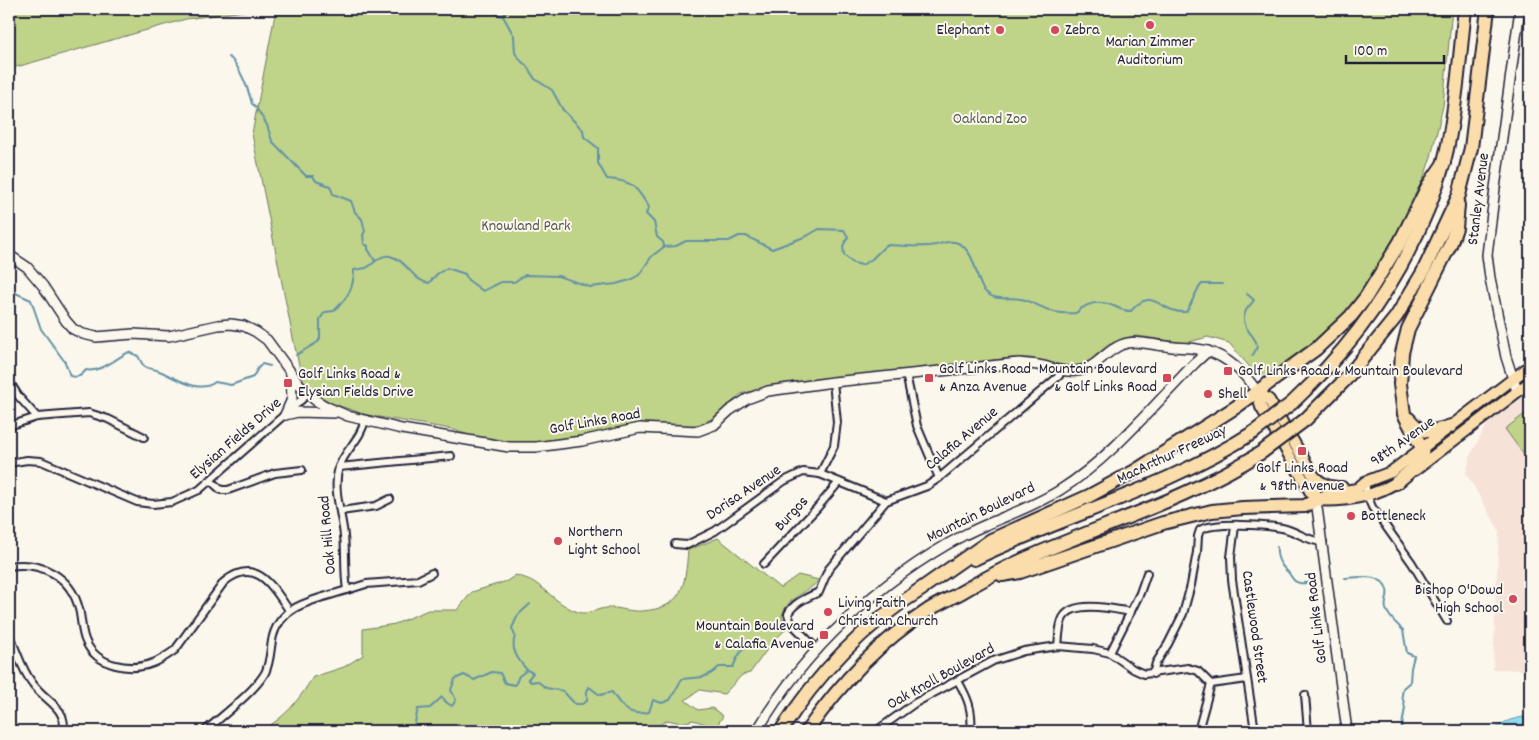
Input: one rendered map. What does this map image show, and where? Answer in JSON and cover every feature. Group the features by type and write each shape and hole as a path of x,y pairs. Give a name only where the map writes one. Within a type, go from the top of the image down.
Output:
{"highway":[{"name":"MacArthur Freeway","path":"781,731 804,699 844,653 866,631 915,593 992,550 1184,471 1223,452 1254,432 1312,385 1345,348 1379,304 1392,284 1415,240 1444,163 1448,145 1455,103 1465,9"},
{"path":"1396,483 1422,458 1422,448 1404,414 1400,384 1402,353 1408,328 1442,262 1456,228 1459,195 1471,148 1488,9"},
{"path":"915,593 991,540 1089,496 1119,480 1236,407 1316,349 1351,316 1366,297 1400,242 1428,186 1444,163"},
{"path":"807,731 839,689 859,668 892,637 928,610 987,577 1028,558 1192,491 1232,471 1262,452 1305,420 1345,380 1396,317 1423,272 1459,195"},
{"path":"1403,405 1409,419 1418,428 1436,431 1451,426"},
{"path":"987,577 1020,572 1163,523 1212,511 1305,506 1316,500"}],"main road":[{"name":"Stanley Avenue","path":"1517,391 1512,379 1490,278 1487,254 1520,9"},
{"name":"Golf Links Road","path":"9,254 27,267 43,286 66,321 83,334 96,337 133,334 169,336 218,325 238,325 256,332 267,340 290,373 308,394 320,404 365,420 509,447 536,447 582,442 640,428 698,431 714,424 729,411 748,399 768,391 833,382 1019,363 1074,372 1085,370 1114,349 1127,343 1208,351 1236,366 1244,373 1257,391 1269,400 1313,475 1346,731"},
{"name":"Mountain Boulevard","path":"757,731 789,684 818,650 861,606 919,561 965,534 1053,494 1074,480 1120,441 1208,351"},
{"name":"98th Avenue","path":"1316,500 1333,493 1357,489 1365,482 1391,472 1530,366"},
{"path":"285,415 292,399 293,387 290,373"},
{"name":"98th Avenue","path":"1316,500 1329,501 1367,495 1396,483 1530,382"},
{"name":"Golf Links Road","path":"1257,391 1261,407 1316,500"},
{"path":"285,415 298,412 341,413"},
{"path":"1313,475 1322,484 1331,486 1341,487 1365,482"}],"street":[{"name":"Calafia Avenue","path":"818,650 791,623 788,617 789,611 802,600 819,592 828,570 886,501 927,486 940,478 1059,376 1062,370"},
{"path":"906,374 917,426 940,478"},
{"path":"9,382 19,397 37,416"},
{"path":"820,474 834,446 837,422 833,382"},
{"name":"Elysian Fields Drive","path":"9,463 27,460 41,461 142,503 162,503 182,499 200,490 211,481 308,394"},
{"path":"9,426 37,416 89,413 99,415 144,437"},
{"name":"Oak Hill Road","path":"289,610 346,590 345,542 337,490 339,467 359,437 365,420"},
{"path":"339,467 451,456"},
{"path":"211,481 221,490 228,490 275,473 302,470"},
{"name":"Dorisa Avenue","path":"675,544 687,545 715,531 784,481 803,472 820,474 886,501"},
{"name":"Burgos","path":"764,564 839,482"},
{"path":"1365,482 1367,495 1372,507 1412,563 1447,621"},
{"path":"341,511 376,506 390,499"},
{"path":"1153,674 1156,662 1168,644 1183,614 1191,585 1200,530 1213,525 1282,528 1310,540 1322,542"},
{"name":"Castlewood Street","path":"1235,526 1232,580 1255,731"},
{"path":"9,566 23,564 36,566 60,577 76,599 85,641 90,650 109,663 137,667 152,664 176,650 224,582 232,575 240,572 256,573 262,576 269,582 289,610 283,616 274,633 269,662 261,678 205,731"},
{"path":"346,590 366,584 418,580 432,573"},
{"path":"1110,653 1131,612 1147,574"},
{"path":"1058,646 1063,618 1074,609 1099,607 1131,612"},
{"path":"12,641 33,685 64,716 64,731"},
{"name":"Oak Knoll Boulevard","path":"876,731 915,703 993,661 1024,651 1058,646 1093,649 1110,653 1144,674 1188,668 1198,671 1211,684"},
{"path":"1198,731 1211,684 1247,679"},
{"path":"958,681 967,695 971,708 971,731"},
{"path":"1305,695 1308,731"}],"shaded area":[{"name":"Bishop O'Dowd High School","path":"1530,390 1530,670 1493,669 1499,530 1466,473 1471,454 1489,421"}],"green space":[{"path":"9,9 259,9 186,19 9,69"},
{"name":"Knowland Park","path":"276,9 1452,9 1443,106 1431,157 1421,186 1383,262 1352,307 1301,353 1278,369 1265,374 1254,372 1229,343 1208,337 1185,343 1137,336 1108,345 1090,360 1077,367 1061,366 1030,358 1011,358 795,382 774,385 741,394 715,417 701,424 682,427 636,423 596,434 534,444 509,443 477,438 451,429 367,415 331,403 310,390 303,383 252,134"},
{"path":"1530,410 1530,463 1505,429"},
{"path":"718,538 780,588 798,575 819,580 788,604 782,616 787,628 771,644 750,673 742,675 724,694 700,690 685,700 698,710 712,708 723,716 716,727 693,720 682,723 667,720 651,731 560,731 511,725 484,731 250,731 270,726 285,714 313,677 344,667 363,655 363,629 395,624 428,610 457,610 472,592 507,581 516,575 534,582 566,606 581,613 607,608 638,611 656,609 674,600 680,592 685,574 688,550"}],"water":[{"path":"1530,716 1530,731 1493,731 1505,722"}],"waterway":[{"path":"481,9 502,16"},
{"path":"508,9 503,16 514,36 515,53 535,79 552,90 563,110 583,130 584,137 598,148 598,163 607,179 623,181 637,189 649,207 646,214 654,222 657,237 663,242 664,246"},
{"path":"229,57 240,72 252,104 267,125 272,141 306,176 313,176 316,181 330,186 333,194 351,201 355,212 362,219 365,231 363,235 364,244 368,246 375,261"},
{"path":"296,355 318,342 320,338 320,319 325,312 334,311 346,297 353,283 354,270 366,268 386,256 396,258 418,278 429,283 437,274 447,268 465,274 468,280 483,291 501,282 514,282 525,275 558,276 590,287 616,284 630,280 639,275 652,256 664,247 676,246 686,241 729,241 739,236 746,236 772,249 807,236 819,229 844,230 848,237 843,246 844,255 853,263 862,265 872,259 886,245 924,246 949,242 958,243 964,247 972,258 980,284 987,294 997,298 1025,300 1060,313 1076,313 1084,307 1096,303 1106,303 1122,310 1131,311 1146,300 1152,300 1170,309 1186,312 1202,284 1222,284"},
{"path":"9,290 31,300 41,329 65,362 70,376 77,377 86,370 103,367 129,352 138,356 146,367 187,384 202,387 209,386 215,382 231,385 253,377 262,364 270,366"},
{"path":"1247,294 1254,300 1246,310 1244,318 1246,327 1257,345 1252,356"},
{"path":"1277,547 1279,561 1294,580 1302,583 1316,581"},
{"path":"1345,578 1375,578 1385,585 1387,612 1403,630 1407,653 1414,656 1410,682 1403,688 1402,695 1405,708 1401,731"},
{"path":"527,670 514,650 515,636 512,628 518,615 530,604"},
{"path":"413,731 418,709 430,708 442,697 452,706 456,700 451,690 455,679 464,675 474,680 492,672 500,673 505,683 515,685 519,676 527,670 533,673 528,679 531,682 537,681 546,688 563,691 575,704 582,704 587,701 589,687 600,695 612,692 626,710 642,713 649,712 653,700 662,703 670,700 682,679 703,677 719,667 733,667 744,648 752,644 764,643"}],"place":[{"name":"Marian Zimmer Auditorium","path":"1150,25"},
{"name":"Elephant","path":"1000,30"},
{"name":"Zebra","path":"1055,30"},
{"name":"Golf Links Road & Mountain Boulevard","path":"1228,371"},
{"name":"Golf Links Road & Anza Avenue","path":"929,378"},
{"name":"Mountain Boulevard & Golf Links Road","path":"1167,378"},
{"name":"Golf Links Road & Elysian Fields Drive","path":"288,383"},
{"name":"Shell","path":"1208,394"},
{"name":"Golf Links Road & 98th Avenue","path":"1302,451"},
{"name":"Bottleneck","path":"1351,516"},
{"name":"Northern Light School","path":"558,541"},
{"name":"Bishop O'Dowd High School","path":"1513,599"},
{"name":"Living Faith Christian Church","path":"828,612"},
{"name":"Mountain Boulevard & Calafia Avenue","path":"824,635"}],"park label":[{"name":"Oakland Zoo","path":"990,119"}]}
